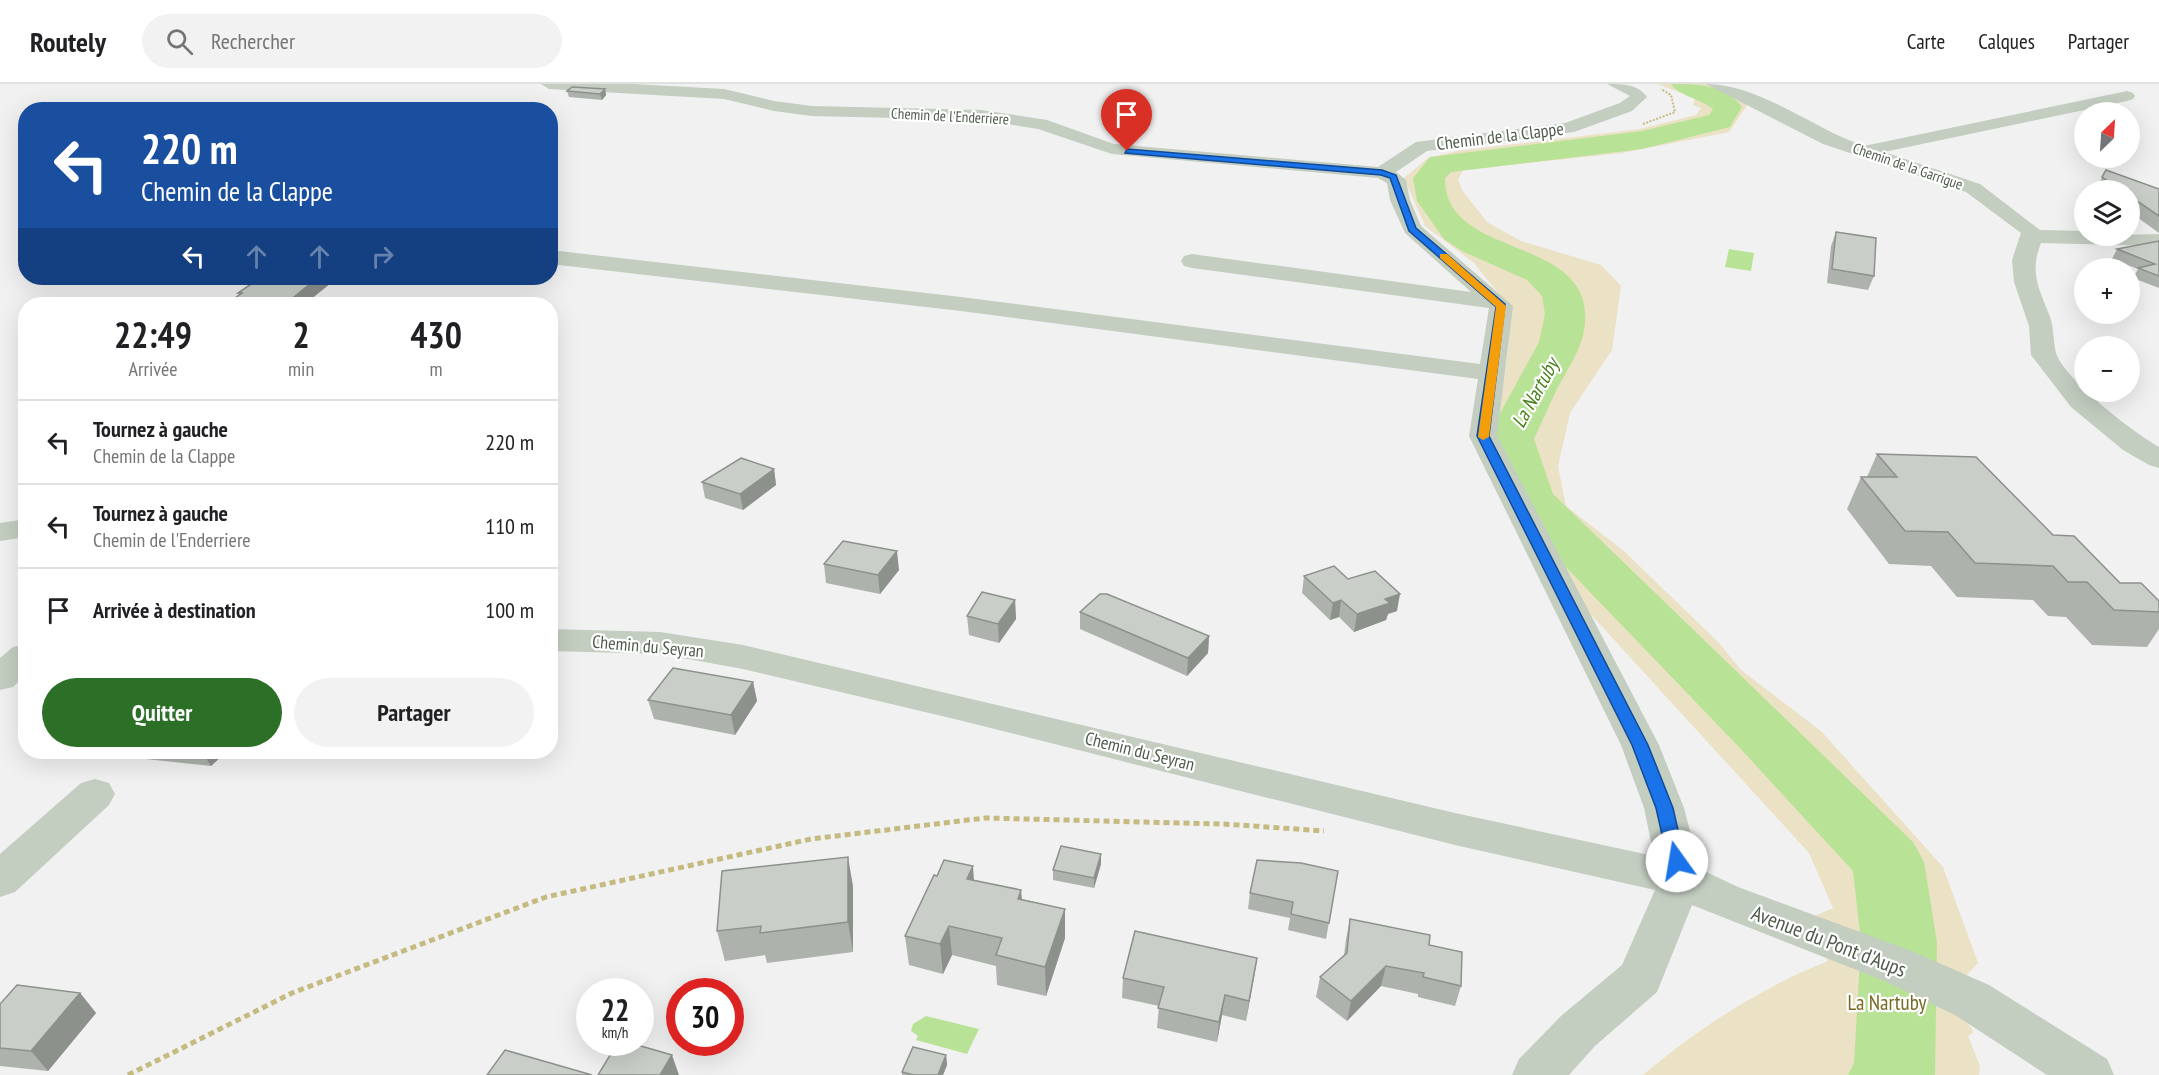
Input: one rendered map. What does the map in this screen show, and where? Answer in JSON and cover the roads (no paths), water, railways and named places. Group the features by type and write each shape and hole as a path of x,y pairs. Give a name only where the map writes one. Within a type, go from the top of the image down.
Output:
{"street":[{"name":"Chemin de l'Enderriere","path":"549,84 724,94 774,106 812,111 981,115 1041,124 1112,149 1382,173"},
{"name":"Chemin de la Clappe","path":"1382,173 1402,157 1422,146 1568,128 1626,107 1639,97 1636,92 1616,84"},
{"name":"Chemin de la Garrigue","path":"1714,84 1755,101 1829,140 1973,188 2030,230 2033,236"},
{"path":"1863,151 2127,96"},
{"path":"1382,173 1396,180 1400,200 1412,229 1501,306 1483,436 1640,745 1664,808 1681,879 1640,978 1578,1031 1537,1075"},
{"path":"2159,240 2033,236 2023,260 2025,282 2041,326 2044,355 2080,401 2133,444 2159,459"},
{"path":"558,258 961,304 1493,374"},
{"path":"1192,261 1496,302"},
{"path":"0,532 18,529"},
{"name":"Chemin du Seyran","path":"558,640 660,644 742,657 963,708 1455,830 1577,854 1681,879 1722,900"},
{"path":"0,678 18,662"},
{"path":"0,880 95,794"},
{"name":"Avenue du Pont d'Aups","path":"1722,900 1898,966 1972,1000 2089,1075"}],"waterway":[{"name":"La Nartuby","path":"1684,84 1712,95 1728,107 1720,121 1642,140 1441,164 1430,176 1429,184 1439,210 1456,232 1475,243 1525,263 1541,272 1562,296 1565,314 1560,342 1510,439 1530,500 1761,730 1888,862 1899,942 1895,1071 1890,1075"}]}
